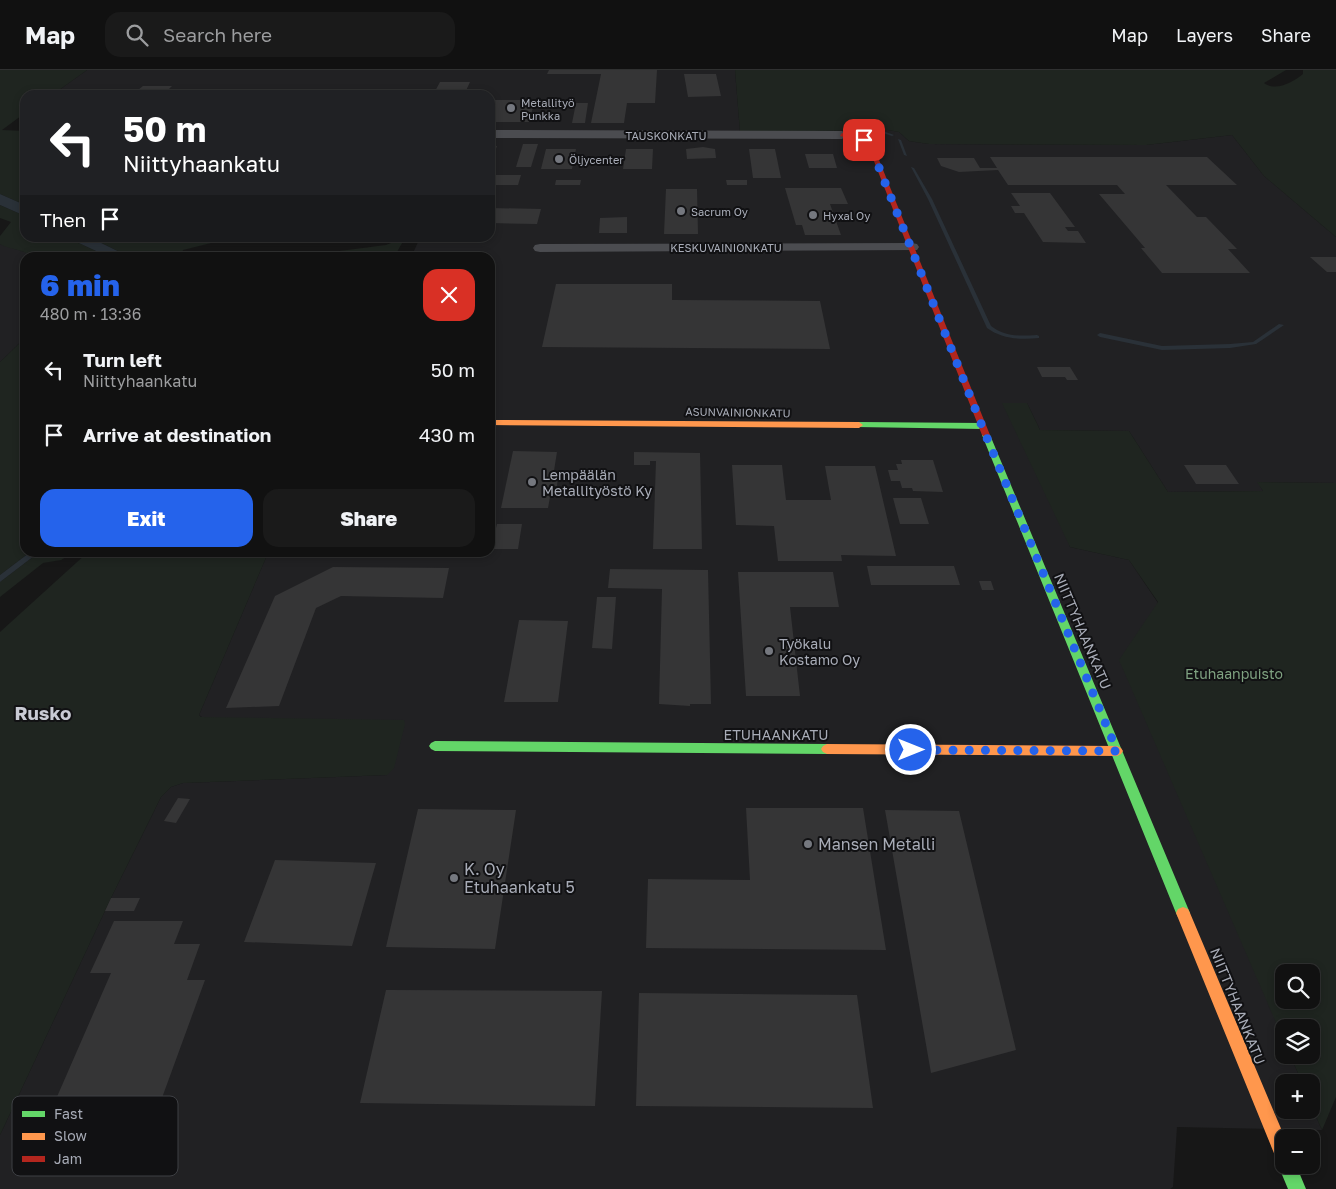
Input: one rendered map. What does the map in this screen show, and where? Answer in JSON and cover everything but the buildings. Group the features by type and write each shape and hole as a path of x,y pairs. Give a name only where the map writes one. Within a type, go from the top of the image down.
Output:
{"street":[{"name":"TAUSKONKATU","path":"495,134 842,136"},
{"name":"NIITTYHAANKATU","path":"842,136 860,139 870,145 982,426 1275,1135"},
{"name":"KESKUVAINIONKATU","path":"540,248 912,247"},
{"name":"ASUNVAINIONKATU","path":"495,423 982,426"},
{"name":"ETUHAANKATU","path":"435,746 1117,751"},
{"path":"1291,1174 1297,1189"}],"shaded area":[{"path":"87,70 735,70 740,132 888,130 899,132 909,141 929,144 1146,145 1232,135 1264,176 1336,237 1336,483 1258,482 1263,491 1168,492 1129,431 1040,430 1027,403 1070,547 1129,560 1158,603 1278,1019 1275,1019 1275,1064 1294,1064 1298,1074 1275,1074 1275,1119 1317,1119 1322,1130 1177,1127 1173,1187 1170,1189 0,1189 0,1135 12,1109 12,1176 178,1176 178,1096 18,1096 111,898 161,797 171,787 183,783 387,775 199,715 266,557 495,557 495,252 413,252 418,242 495,242 495,90 59,90"},
{"path":"0,194 20,203 20,214 0,205"},
{"path":"77,242 99,242 120,252 98,252"},
{"path":"0,244 25,252 20,252 20,343 0,362"},
{"path":"24,557 33,557 0,582 0,575"}],"green space":[{"path":"0,70 87,70 59,90 20,90 20,117 2,130 20,131 20,203 0,194"},
{"path":"735,70 1286,70 1264,83 1274,87 1294,80 1303,74 1303,70 1336,70 1336,237 1264,176 1232,135 1146,145 929,144 909,141 899,132 888,130 740,132"},
{"path":"0,205 20,214 20,242 77,242 98,252 25,252 4,246 0,244 0,236 11,222 0,218"},
{"path":"99,242 215,242 183,250 182,252 120,252"},
{"path":"403,242 397,252 332,252 386,245"},
{"path":"20,343 20,557 24,557 0,575 0,362"},
{"name":"Etuhaanpuisto","path":"1002,403 1027,403 1040,430 1129,431 1168,492 1263,491 1257,482 1336,483 1336,1097 1322,1130 1317,1119 1320,1119 1320,1074 1298,1074 1294,1064 1320,1064 1320,1019 1275,1020 1119,660 1158,602 1129,560 1070,547"},
{"path":"33,557 66,557 61,560 43,563 0,597 0,582"},
{"path":"83,557 266,557 199,715 201,717 404,720 405,724 394,768 387,775 183,783 171,787 161,797 111,898 18,1096 12,1096 12,1109 0,1135 0,632"}],"waterway":[{"path":"884,132 892,135"},
{"path":"899,140 906,155"},
{"path":"912,168 930,199 989,327 1000,334 1018,337 1037,337"},
{"path":"1100,335 1162,348 1230,346 1254,343 1281,325"}],"traffic: fast":[{"path":"859,425 982,426"},
{"path":"986,435 1183,913"},
{"path":"435,746 827,749"},
{"path":"1291,1174 1297,1189"}],"traffic: slow":[{"path":"495,423 859,425"},
{"path":"827,749 1117,751"},
{"path":"1183,913 1275,1135"}],"traffic: jam":[{"path":"842,135 860,139 870,145 986,435"}],"place":[{"name":"Metallityö Punkka","path":"511,108"},
{"name":"Öljycenter","path":"559,159"},
{"name":"Sacrum Oy","path":"681,211"},
{"name":"Hyxal Oy","path":"813,215"},
{"name":"Lempäälän Metallityöstö Ky","path":"532,482"},
{"name":"Työkalu Kostamo Oy","path":"769,651"},
{"name":"Mansen Metalli","path":"808,844"},
{"name":"K. Oy Etuhaankatu 5","path":"454,878"}],"district":[{"name":"Rusko","path":"43,712"}],"route":[{"path":"864,140 870,145 982,426 1117,751 911,750"}]}
